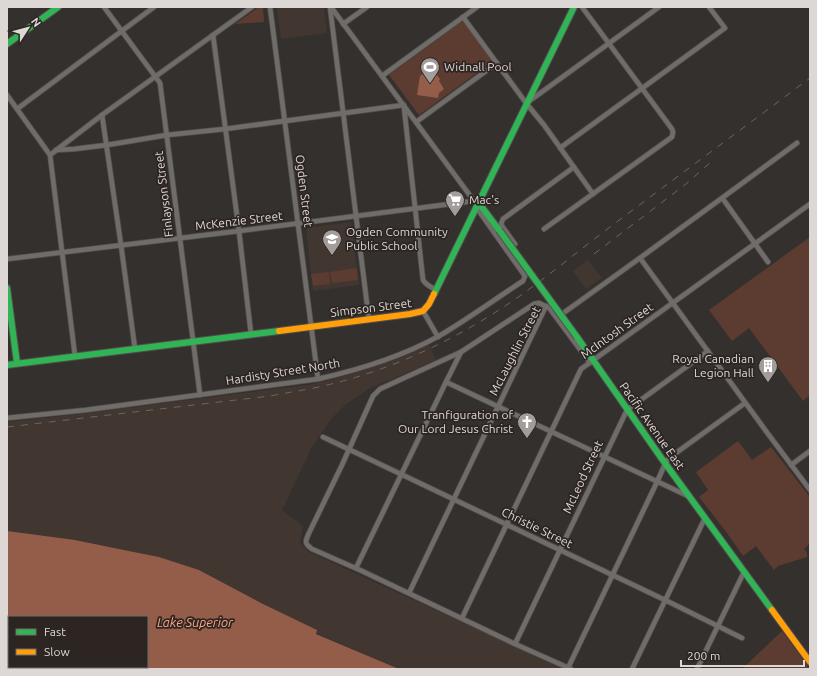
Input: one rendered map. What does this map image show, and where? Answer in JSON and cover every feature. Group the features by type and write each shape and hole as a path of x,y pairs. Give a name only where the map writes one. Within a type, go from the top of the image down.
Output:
{"main road":[{"path":"7,44 58,7"},
{"name":"Simpson Street","path":"7,365 423,312 436,290 476,203 574,7"},
{"name":"Pacific Avenue East","path":"476,203 499,230 577,337 592,362 665,464 810,662"},
{"path":"7,288 17,363"}],"street":[{"name":"Finlayson Street","path":"104,7 160,83 200,395"},
{"path":"17,109 154,7"},
{"path":"50,155 252,7"},
{"name":"Ogden Street","path":"270,7 318,378"},
{"path":"330,7 476,203"},
{"path":"330,7 369,320"},
{"path":"343,24 367,7"},
{"path":"382,76 477,7"},
{"path":"544,230 673,136 672,129 582,7"},
{"path":"526,103 658,7"},
{"path":"560,148 725,28 709,7"},
{"path":"463,17 544,125 593,194"},
{"path":"213,35 251,334"},
{"path":"416,122 497,63"},
{"path":"7,95 50,155 75,356"},
{"path":"56,150 106,145 167,135 225,129 404,105"},
{"path":"404,105 423,280 424,283 436,290"},
{"path":"102,116 135,349"},
{"name":"McLaughlin Street","path":"409,593 548,307 562,314 723,199 797,143"},
{"path":"515,244 501,224 503,219 574,167"},
{"path":"723,199 768,262"},
{"name":"McKenzie Street","path":"7,259 415,208 476,203"},
{"name":"Hardisty Street North","path":"7,418 86,410 318,378 355,369 389,358 438,337 523,280 525,276 476,203"},
{"name":"McIntosh Street","path":"462,618 581,369 810,204"},
{"path":"640,258 810,490"},
{"path":"592,362 548,307 534,304 461,352 380,389 374,396 308,533 306,545 515,644 570,668 665,464 669,458 745,403"},
{"path":"423,312 438,337"},
{"name":"McLeod Street","path":"515,644 627,410 708,351"},
{"path":"356,568 461,352"},
{"path":"446,382 689,496"},
{"name":"Christie Street","path":"323,438 402,474 742,638"},
{"path":"791,465 810,451"},
{"path":"632,669 705,518"},
{"path":"697,669 744,572"}],"shaded area":[{"path":"259,7 263,7 264,22 235,24"},
{"path":"277,7 324,7 327,33 281,39"},
{"path":"463,22 492,58 489,64 419,115 389,75"},
{"name":"Ogden Community Public School","path":"351,222 359,285 313,291 306,228"},
{"path":"810,237 810,395 803,401 749,328 732,341 709,310"},
{"path":"588,260 602,278 586,289 573,271"},
{"path":"357,268 358,280 332,283 330,272"},
{"path":"329,272 330,284 313,286 311,274"},
{"path":"429,345 436,360 370,388 345,405 331,419 311,449 282,510 303,526 300,543 309,552 563,669 399,669 316,633 317,630 261,603 199,570 159,557 81,541 41,538 7,532 7,422 307,385 367,369"},
{"path":"738,441 752,460 771,447 810,497 810,543 804,549 807,553 807,557 778,566 774,570 756,546 743,556 699,497 708,490 696,472"},
{"path":"782,631 810,669 742,669"},
{"path":"126,668 129,669 45,669"}],"water":[{"name":"Widnall Pool","path":"429,69 436,70 436,74 444,89 439,93 438,98 417,95 420,76 423,74 423,71 429,71"},
{"name":"Lake Superior","path":"7,531 75,540 159,557 199,570 261,603 317,630 316,634 399,669 126,668 148,668 148,616 8,616 7,643"}],"railway":[{"path":"7,427 270,396 341,382 367,374 418,354 468,329 541,281 618,221 810,78"},
{"path":"594,254 686,184 712,161"}],"traffic: fast":[{"path":"7,44 58,7"},
{"path":"434,294 574,7"},
{"path":"478,202 499,230"},
{"path":"499,230 577,337"},
{"path":"7,288 17,363"},
{"path":"7,365 279,331"},
{"path":"577,337 662,459 772,610"}],"traffic: slow":[{"path":"279,331 423,311 429,304 434,294"},
{"path":"772,610 810,662"}],"place":[{"name":"Widnall Pool","path":"430,84"},
{"name":"Mac's","path":"455,217"},
{"name":"Ogden Community Public School","path":"332,256"},
{"name":"Royal Canadian Legion Hall","path":"768,383"},
{"name":"Tranfiguration of Our Lord Jesus Christ","path":"527,439"}]}
